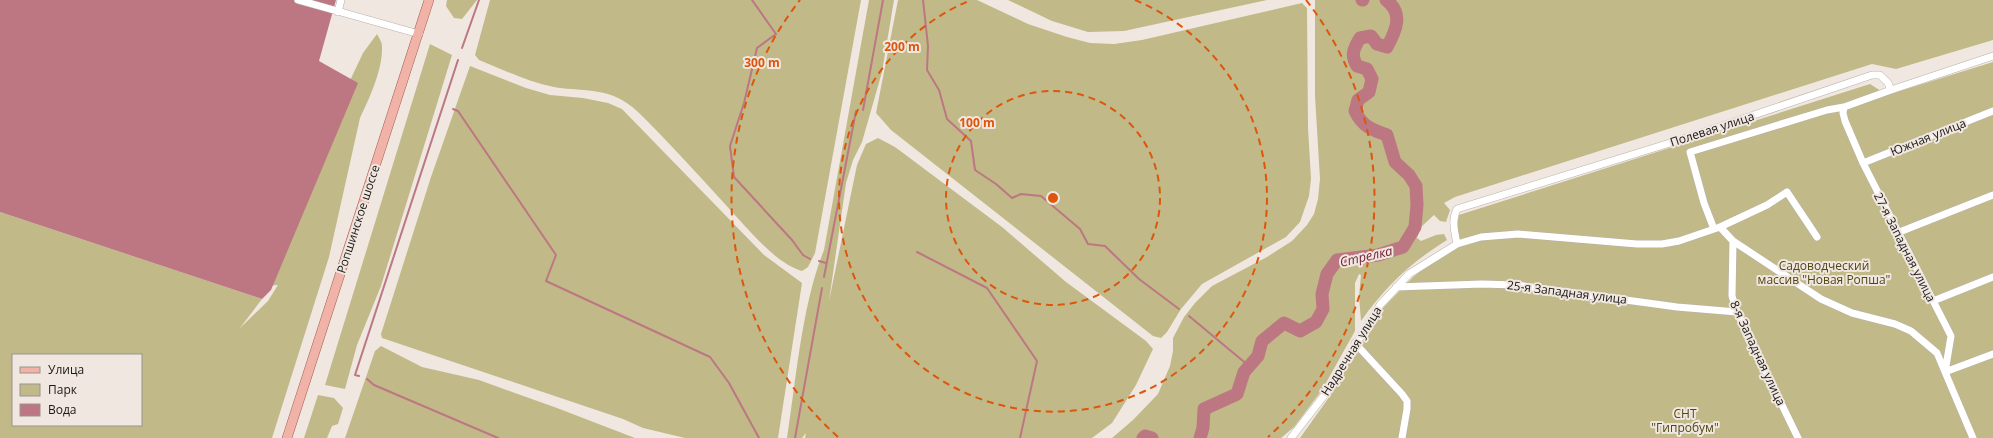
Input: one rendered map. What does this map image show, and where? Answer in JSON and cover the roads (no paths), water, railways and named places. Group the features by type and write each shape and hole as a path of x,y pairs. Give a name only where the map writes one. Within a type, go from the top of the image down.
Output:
{"main road":[{"name":"Ропшинское шоссе","path":"287,438 429,0"}],"street":[{"path":"298,0 418,34"},
{"path":"338,12 341,0"},
{"path":"1844,107 1993,56"},
{"name":"Полевая улица","path":"1457,244 1453,224 1457,209 1664,145 1872,75 1880,75 1891,90"},
{"name":"Полевая улица","path":"1717,228 1704,203 1690,152 1827,110 1844,107"},
{"name":"27-я Западная улица","path":"1844,107 1844,121 1862,164 1951,336 1945,372"},
{"name":"Южная улица","path":"1862,164 1993,111"},
{"name":"Надречная улица","path":"1291,438 1326,393 1355,343 1380,305 1409,274 1457,244 1481,237 1518,234 1637,244 1662,244 1679,241 1717,228 1766,205 1787,192 1817,238"},
{"path":"1897,233 1993,194"},
{"path":"1717,228 1733,241 1820,299 1852,313 1896,324 1911,331 1937,353 1974,437"},
{"name":"8-я Западная улица","path":"1733,241 1732,296 1737,312 1798,438"},
{"path":"1933,301 1993,276"},
{"name":"25-я Западная улица","path":"1396,287 1516,284 1677,307 1737,312"},
{"path":"1355,343 1407,401 1402,438"},
{"path":"1945,372 1993,354"}],"water":[{"path":"0,0 336,0 319,61 358,83 271,290 262,299 0,212"}],"waterway":[{"path":"462,48 479,0"},
{"path":"752,0 776,34 757,48 744,103 730,146 734,177 792,240 803,255 810,259"},
{"path":"863,110 883,0"},
{"path":"923,0 928,46 927,70 939,90 947,119 971,141 975,170 996,184 1012,198 1021,194 1041,196 1080,229 1088,244 1105,246 1139,279 1179,309"},
{"name":"Стрелка","path":"1200,438 1203,428 1204,409 1237,394 1244,372 1258,356 1262,341 1284,323 1300,331 1316,322 1323,309 1322,294 1327,274 1337,260 1378,255 1403,247 1415,227 1417,205 1416,186 1409,175 1395,162 1387,135 1368,127 1364,124 1355,111 1358,100 1369,92 1372,79 1367,69 1357,66 1353,55 1360,38 1371,36 1377,44 1387,47 1395,29 1397,16 1392,5 1386,0"},
{"path":"359,376 355,375 458,60"},
{"path":"453,109 458,111 556,255 546,281 710,357 729,383 759,438"},
{"path":"824,277 856,111"},
{"path":"917,252 987,288 1037,361 1020,438"},
{"path":"819,261 826,263"},
{"path":"795,438 822,288"},
{"path":"1189,316 1249,366"},
{"path":"367,379 374,385 498,438"},
{"name":"Стрелка","path":"1143,438 1145,436 1152,438"}],"park label":[{"name":"Садоводческий массив \"Новая Ропша\"","path":"1824,272"},
{"name":"СНТ \"Гипробум\"","path":"1685,420"}]}
